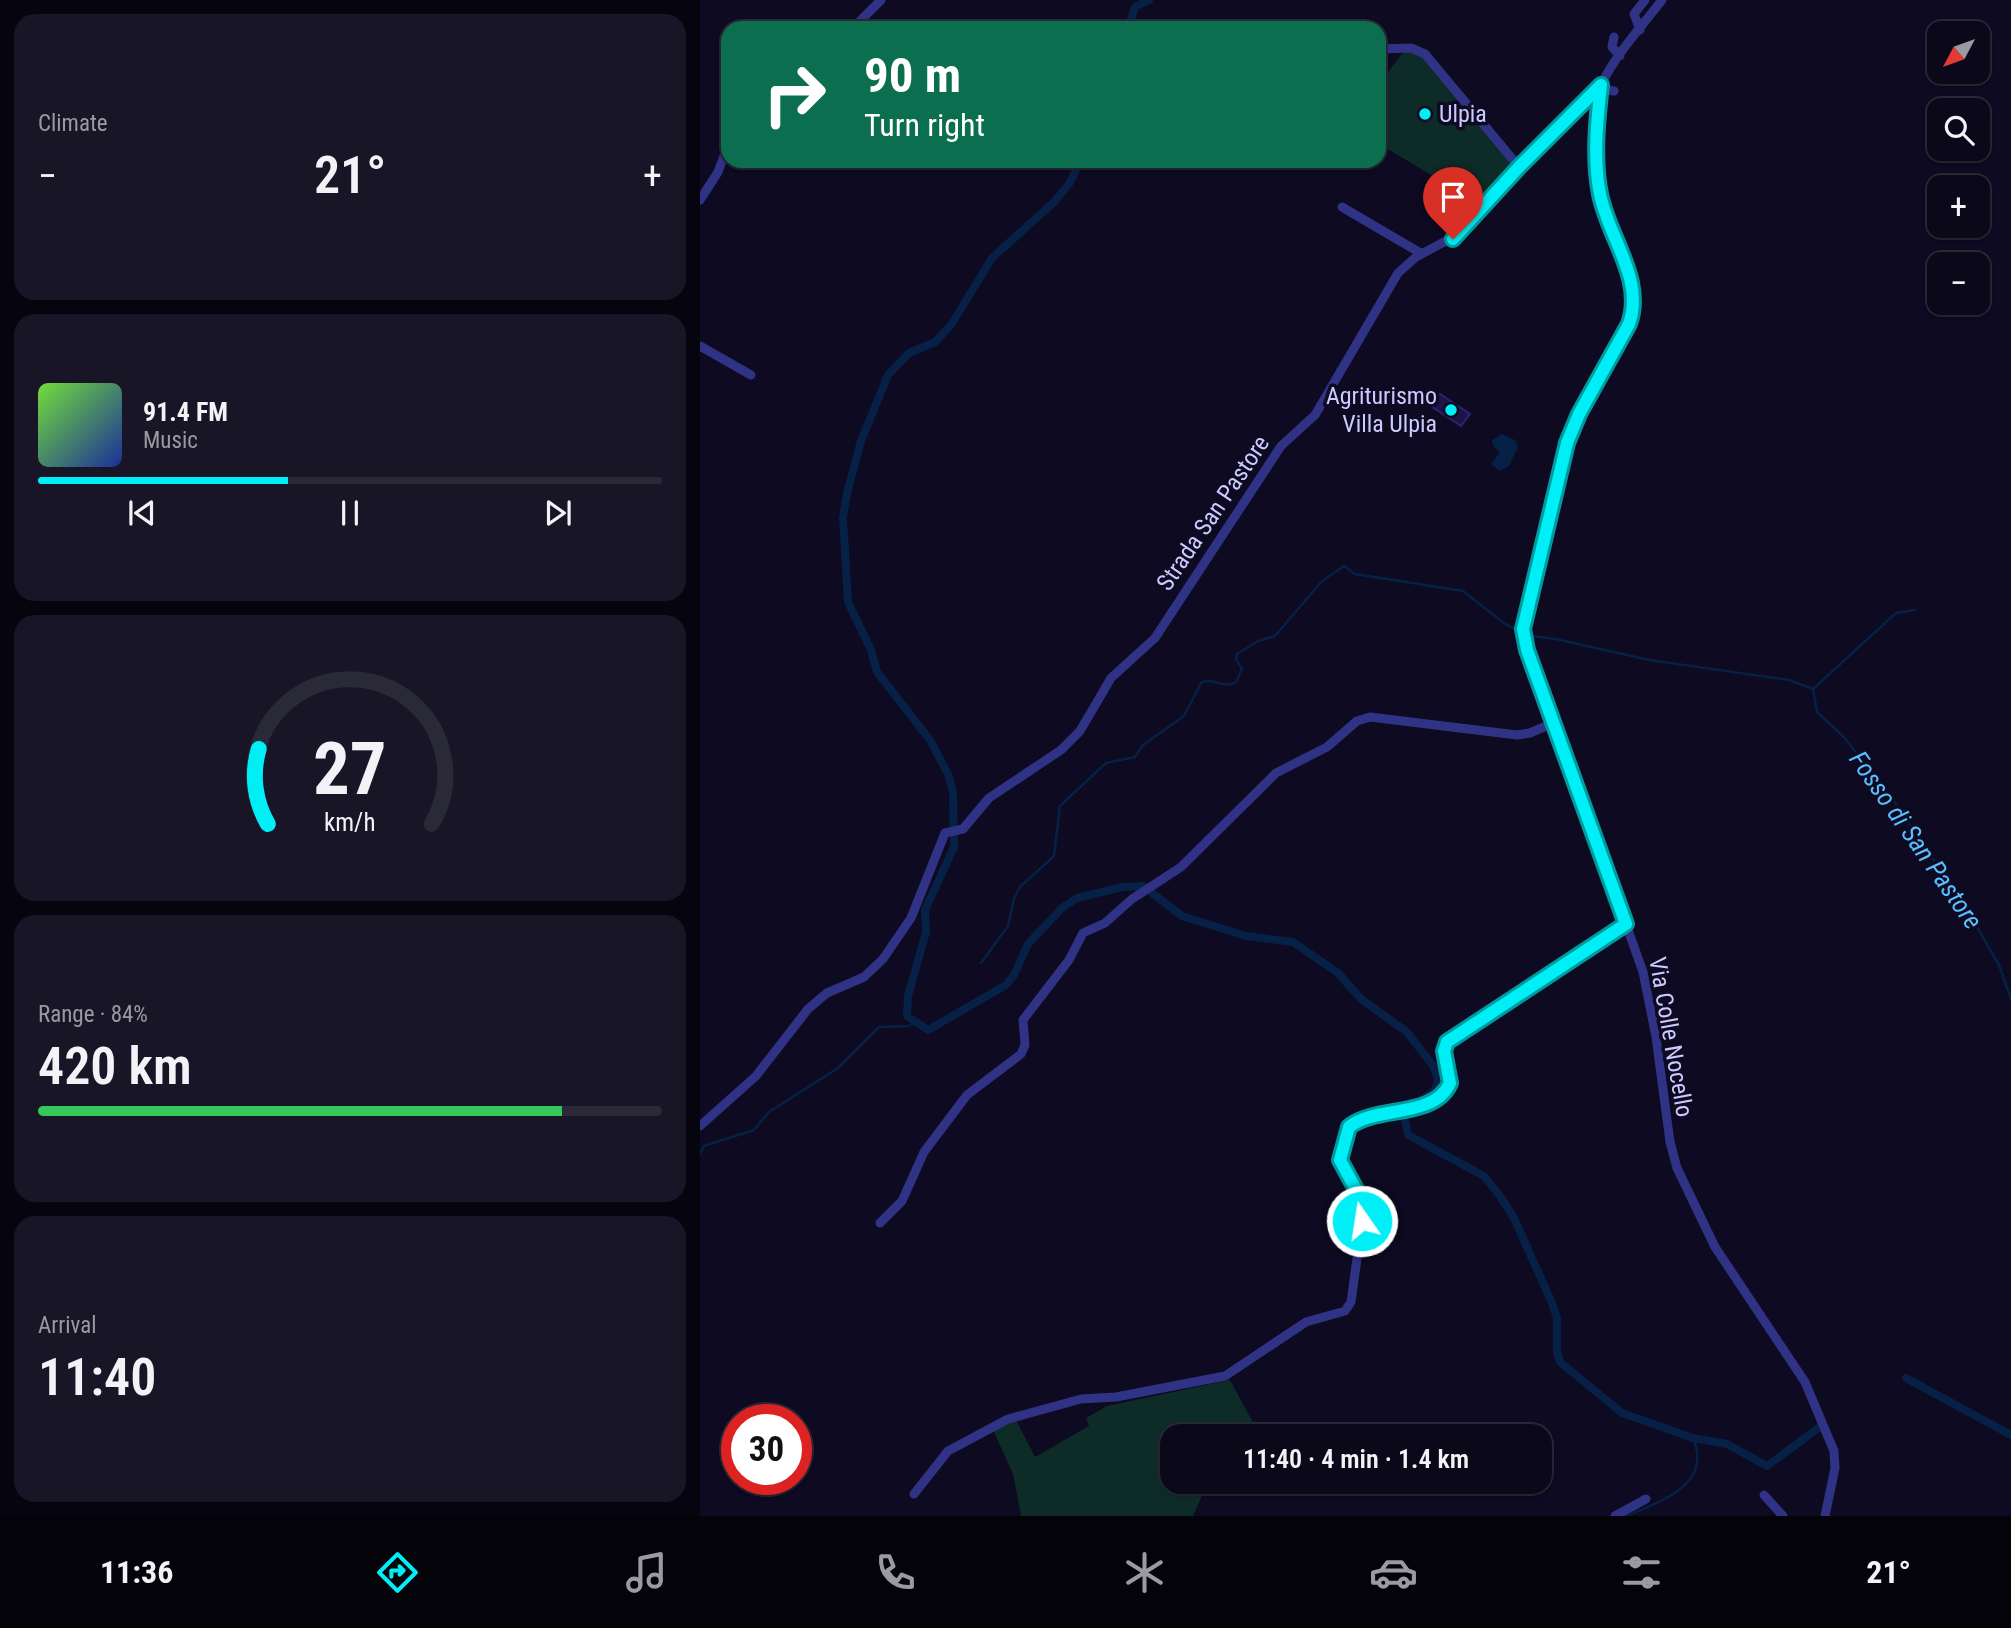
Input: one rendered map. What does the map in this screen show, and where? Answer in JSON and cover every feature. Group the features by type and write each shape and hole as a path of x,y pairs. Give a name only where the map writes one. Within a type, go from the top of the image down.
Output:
{"street":[{"path":"860,21 881,0"},
{"path":"1640,30 1634,14 1645,0"},
{"name":"Via Colle Nocello","path":"1662,0 1620,56 1601,87 1597,141 1599,189 1607,219 1631,282 1634,305 1629,324 1579,414 1567,443 1523,621 1525,644 1626,924 1648,993 1676,1164 1712,1241 1797,1370 1821,1416 1836,1462 1825,1516"},
{"path":"1614,37 1612,47 1620,56"},
{"path":"1386,48 1411,48 1425,54 1519,167"},
{"path":"1601,87 1614,91"},
{"name":"Strada San Pastore","path":"700,1126 756,1076 807,1009 827,993 864,976 883,959 911,918 947,832 960,830 992,795 1065,747 1085,723 1111,678 1152,642 1281,446 1315,415 1395,276 1422,254 1457,235 1519,167 1601,87"},
{"path":"700,200 721,164"},
{"path":"1342,207 1422,254"},
{"path":"700,346 751,375"},
{"path":"880,1223 902,1201 914,1180 924,1152 967,1096 1021,1054 1025,1045 1022,1028 1025,1018 1071,957 1082,934 1104,923 1184,864 1270,777 1327,747 1359,720 1387,717 1517,735 1531,733 1553,723"},
{"path":"1453,1098 1444,1051 1447,1042 1626,924"},
{"path":"914,1494 948,1451 1008,1419 1085,1398 1116,1396 1225,1376 1306,1322 1345,1311 1350,1304 1363,1217 1359,1195 1341,1162 1346,1132 1351,1125 1365,1118 1424,1104 1445,1093 1450,1083"},
{"path":"1764,1495 1783,1516"},
{"path":"1615,1516 1646,1499"}],"green space":[{"name":"Ulpia","path":"1410,43 1514,167 1480,204 1386,148 1386,75"},
{"path":"1230,1380 1254,1424 1160,1424 1160,1494 1203,1494 1193,1516 1021,1516 1013,1474 993,1430 1015,1418 1035,1457 1089,1426 1086,1418 1107,1406"}],"water":[{"path":"1502,434 1515,440 1518,447 1509,466 1499,471 1491,464 1500,452 1493,446 1492,440"}],"building":[{"name":"Agriturismo Villa Ulpia","path":"1440,394 1470,414 1461,426 1432,407"}],"waterway":[{"path":"1130,21 1135,7 1149,0"},
{"path":"1077,168 1069,184 1053,203 992,258 951,325 935,342 909,353 888,375 861,441 847,493 843,518 848,602 871,650 877,672 930,740 948,774 953,792 954,847 925,910 926,932 908,996 907,1016 928,1030 1006,985 1014,975 1028,944 1062,908 1077,898 1123,887 1143,886 1182,916 1246,936 1293,942 1338,973 1361,999 1407,1032 1434,1067 1438,1080 1435,1090 1415,1105 1403,1108 1408,1135 1484,1176 1500,1196 1514,1218 1552,1303 1557,1318 1557,1352 1560,1362 1622,1413 1693,1438 1727,1444 1767,1466 1821,1426"},
{"path":"981,963 1008,926 1014,898 1020,887 1054,856 1060,806 1106,763 1135,757 1143,745 1184,716 1201,683 1210,681 1227,685 1236,682 1242,669 1236,659 1237,654 1258,641 1275,636 1322,581 1344,566 1355,574 1463,591 1505,624 1531,636 1649,660 1789,680 1813,689"},
{"path":"1813,689 1896,613 1915,610"},
{"name":"Fosso di San Pastore","path":"1813,689 1817,712 1844,737 1895,803 1964,905 1999,965 2011,999"},
{"path":"700,1154 704,1146 754,1130 769,1112 838,1068 879,1027 909,1026 915,1022"},
{"path":"1906,1378 2011,1435"},
{"path":"1627,1516 1668,1497 1690,1479 1696,1468 1697,1454 1693,1438"}],"place":[{"name":"Ulpia","path":"1425,114"},
{"name":"Agriturismo Villa Ulpia","path":"1451,410"}],"route":[{"path":"1362,1221 1359,1195 1340,1160 1349,1127 1370,1117 1418,1107 1445,1093 1450,1083 1444,1051 1447,1042 1626,924 1572,780 1527,650 1523,629 1567,443 1579,414 1607,368 1629,324 1633,307 1631,282 1600,197 1597,141 1601,85 1519,167 1453,239"}]}
